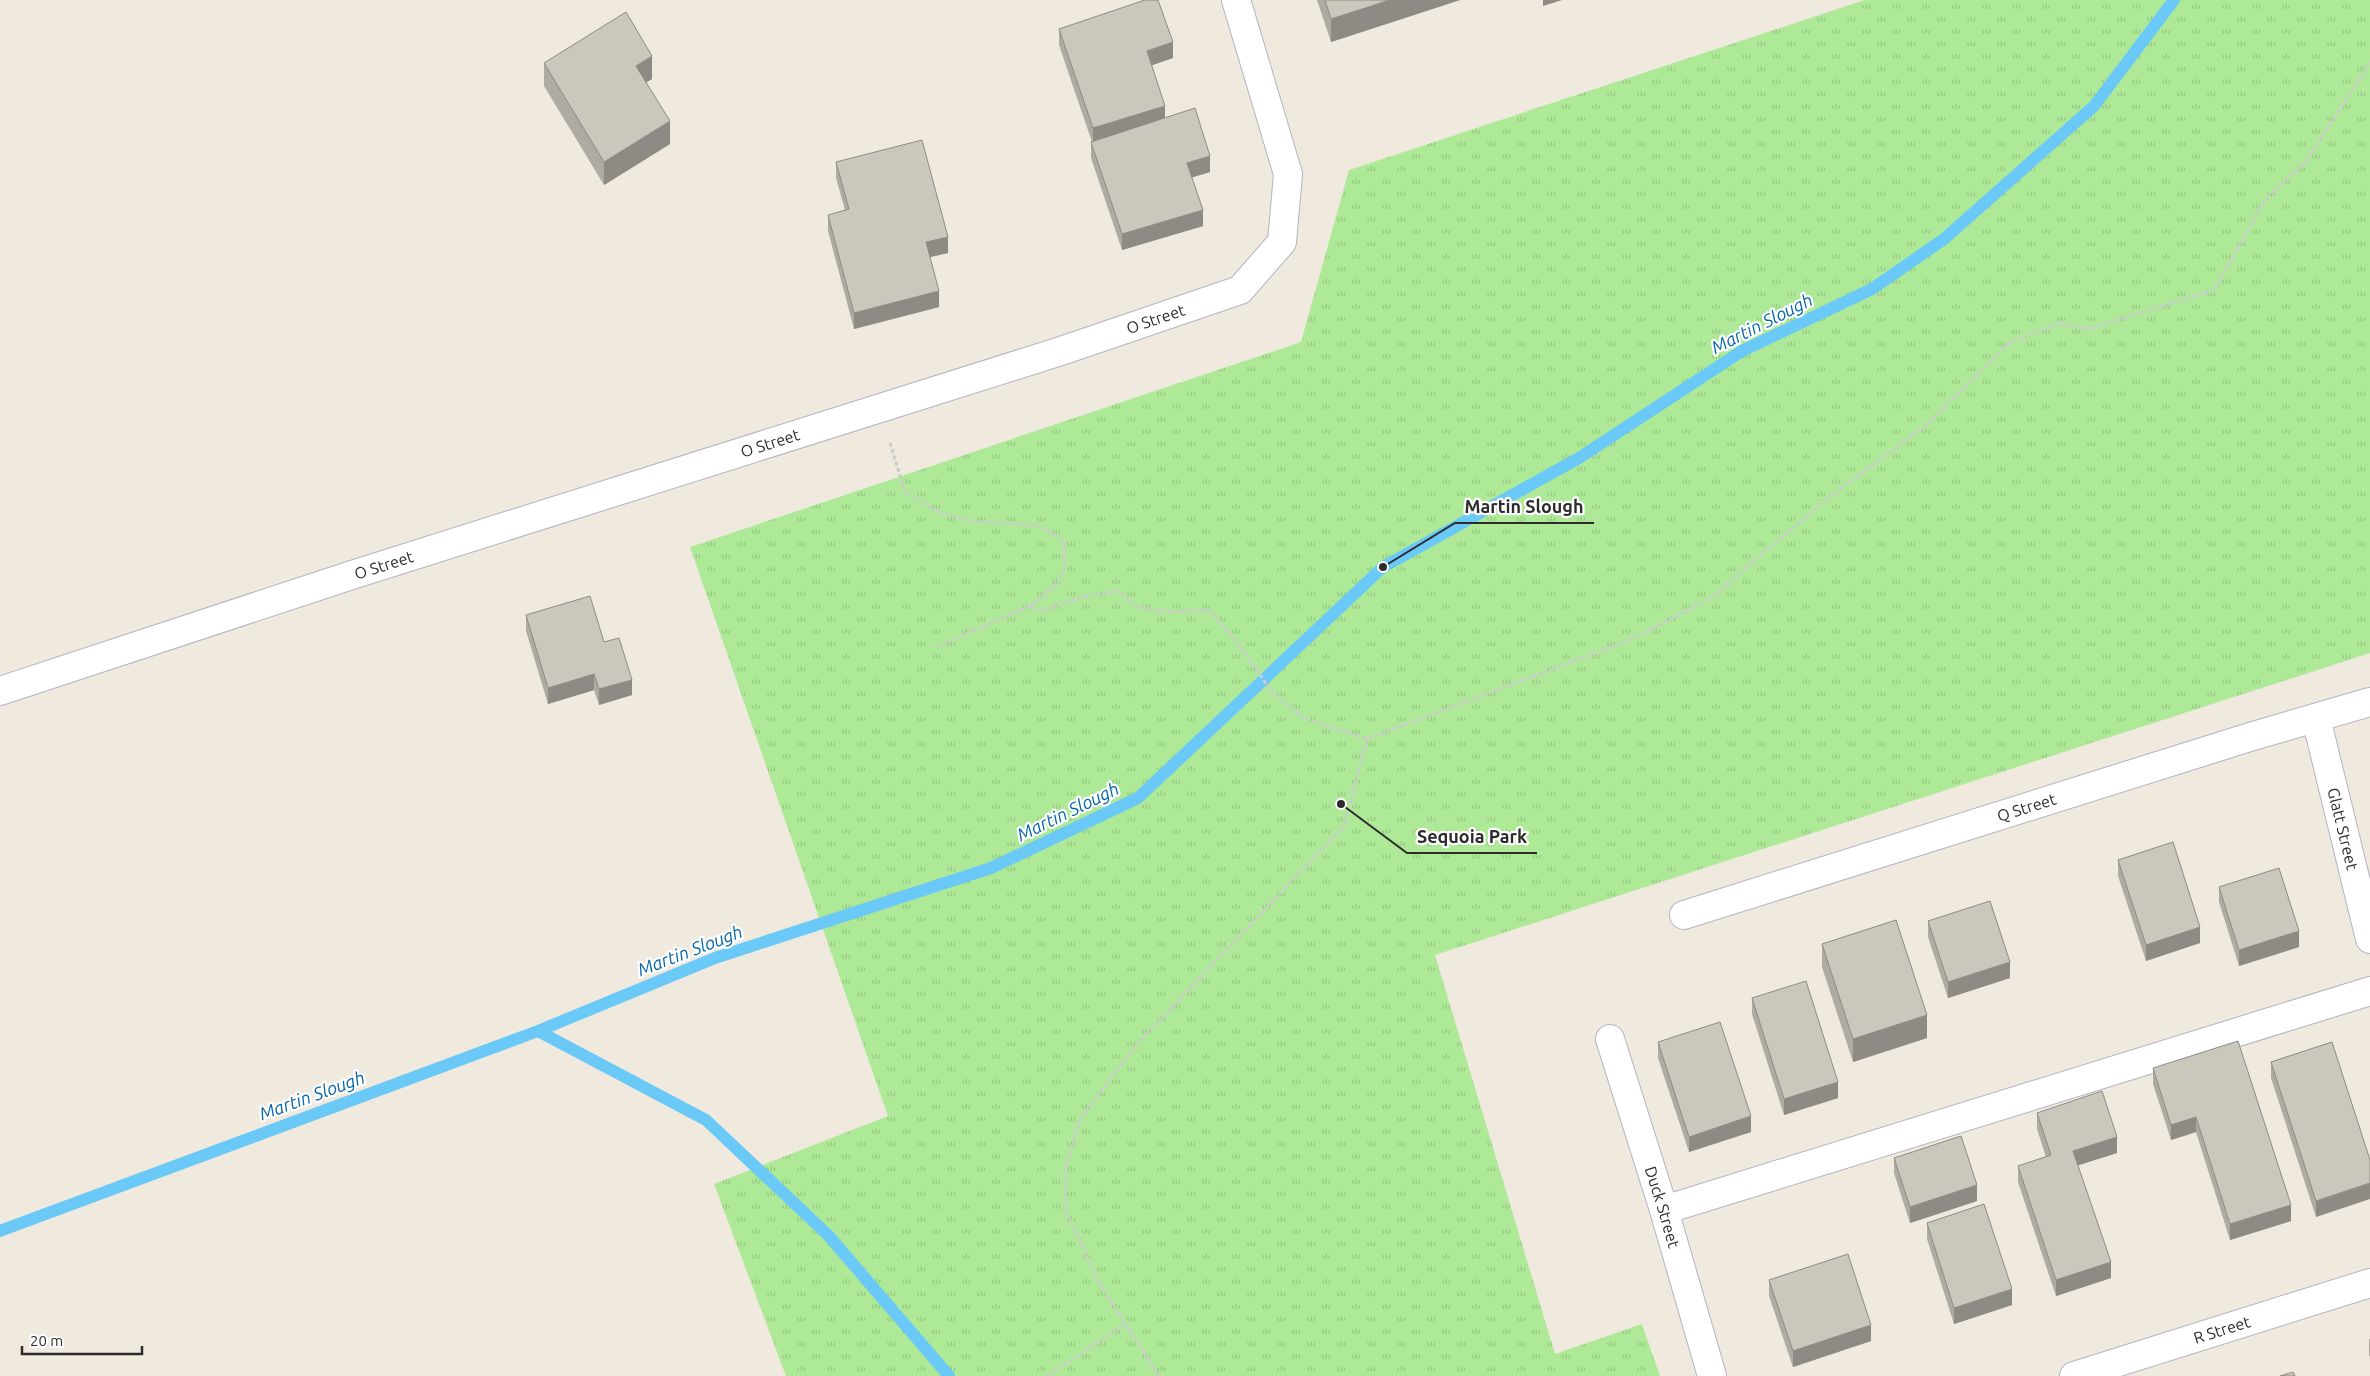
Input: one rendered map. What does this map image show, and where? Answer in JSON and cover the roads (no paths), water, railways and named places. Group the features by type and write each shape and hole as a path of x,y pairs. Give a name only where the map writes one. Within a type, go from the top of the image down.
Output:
{"street":[{"name":"O Street","path":"0,691 355,574 1060,351 1240,290 1282,242 1288,174 1236,0"},
{"name":"Q Street","path":"1684,914 2234,742 2370,702"},
{"name":"Glatt Street","path":"2316,718 2370,938"},
{"path":"1664,1210 2370,991"},
{"name":"Duck Street","path":"1610,1040 1664,1210 1712,1376"},
{"name":"R Street","path":"2074,1376 2370,1283"}],"waterway":[{"name":"Martin Slough","path":"0,1231 538,1031 715,958 991,868 1138,798 1383,567 1579,458 1742,351 1872,289 1944,239 2094,106 2174,0"},
{"path":"538,1031 706,1120 828,1235 949,1376"}],"place":[{"name":"Martin Slough","path":"1383,567"},
{"name":"Sequoia Park","path":"1341,804"}]}
